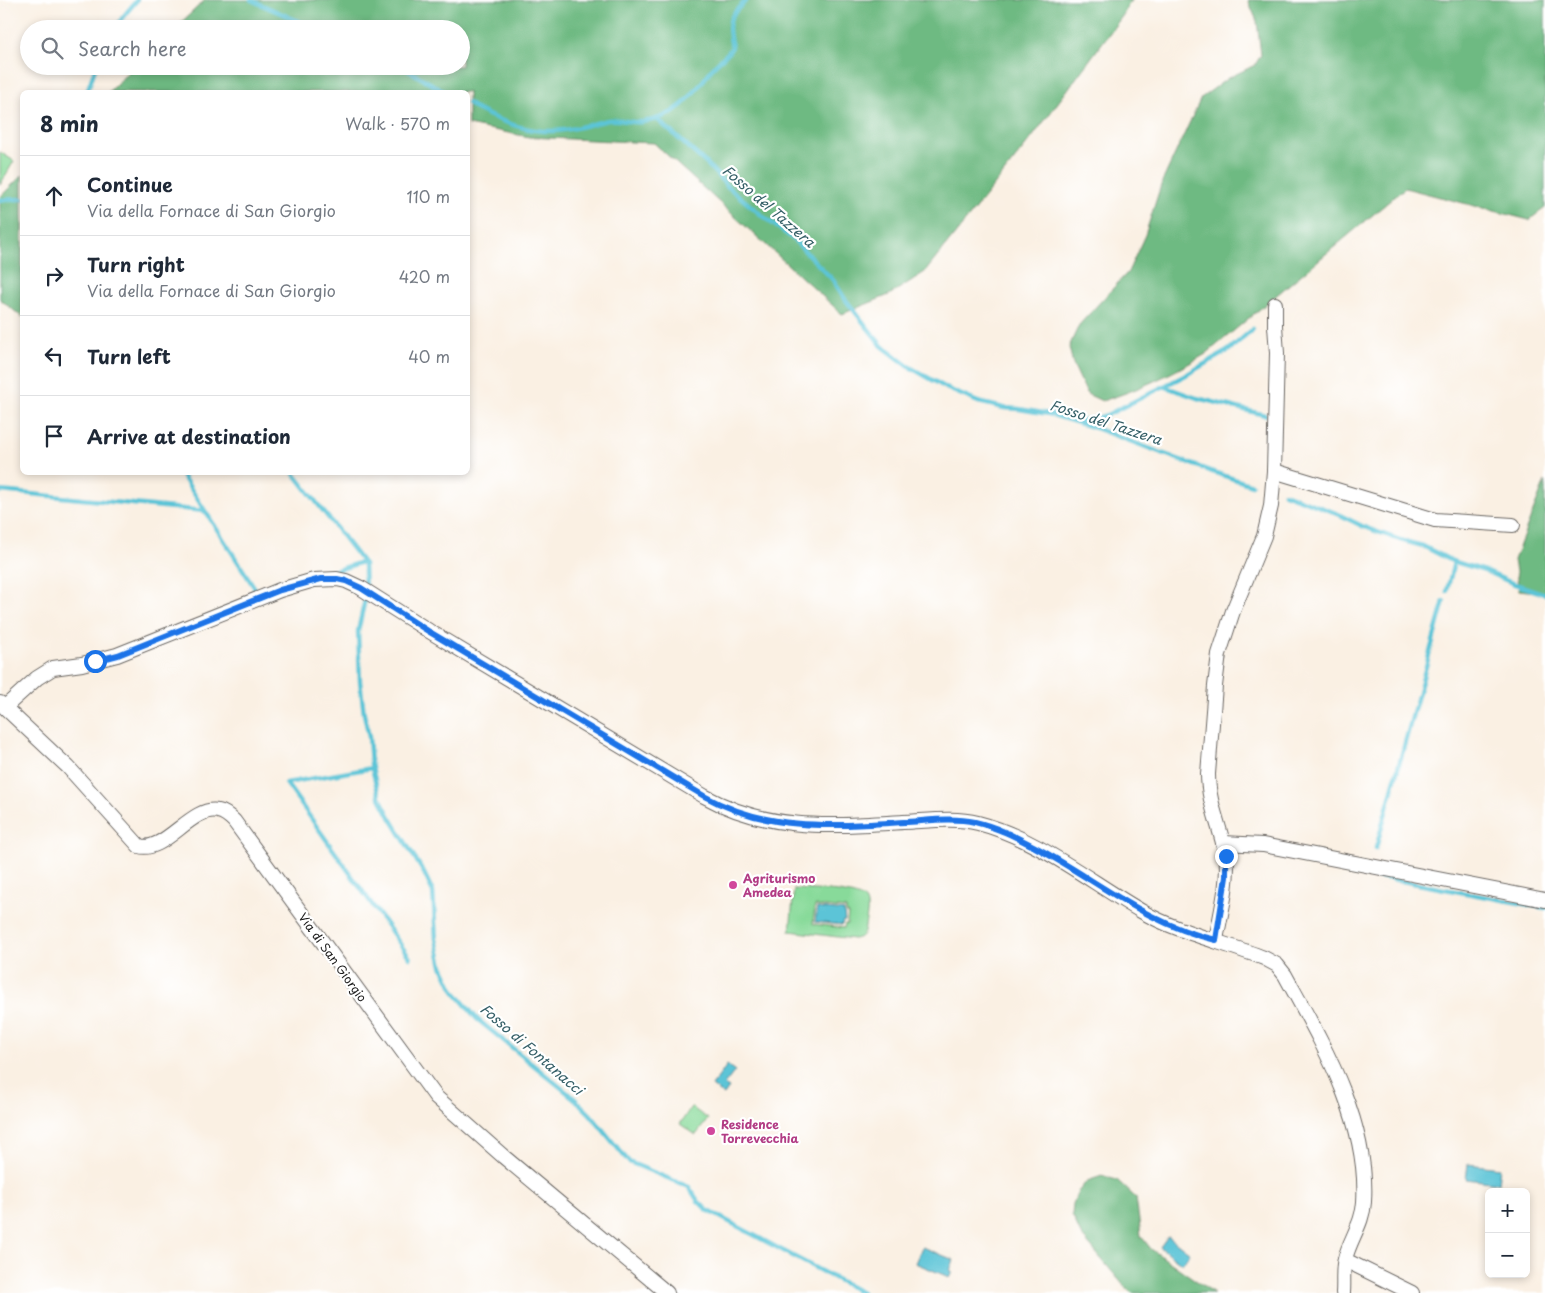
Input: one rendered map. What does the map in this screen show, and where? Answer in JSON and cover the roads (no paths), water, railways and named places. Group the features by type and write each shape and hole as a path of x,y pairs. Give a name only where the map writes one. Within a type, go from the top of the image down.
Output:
{"street":[{"path":"1216,940 1226,877 1226,856 1208,787 1216,672 1224,636 1268,522 1274,471 1278,353 1275,304"},
{"path":"1274,471 1435,520 1513,525"},
{"path":"2,705 53,668 118,655 280,590 314,580 337,579 361,588 428,631 727,808 767,820 803,825 849,826 954,820 976,822 1009,834 1050,855 1152,917 1191,934 1216,940 1264,958 1277,965 1285,975 1335,1068 1354,1122 1361,1156 1364,1184 1363,1211 1345,1260 1343,1293"},
{"name":"Via di San Giorgio","path":"2,705 68,767 139,846 150,847 202,814 212,810 223,813 234,821 436,1097 504,1157 667,1293"},
{"path":"1223,843 1263,845 1545,900"},
{"path":"1345,1260 1412,1293"}],"water":[{"path":"817,908 844,911 845,921 843,921 842,925 815,922"},
{"path":"727,1065 735,1071 724,1085 729,1088 724,1095 712,1086"},
{"path":"1468,1164 1500,1168 1498,1183 1466,1179"},
{"path":"1168,1236 1190,1253 1182,1264 1160,1247"},
{"path":"922,1247 954,1260 949,1277 915,1263"}],"waterway":[{"name":"Fosso del Tazzera","path":"121,20 137,0"},
{"name":"Fosso del Tazzera","path":"251,0 296,20"},
{"name":"Fosso del Tazzera","path":"470,105 494,118 523,128 542,131 567,130 608,120 638,122 655,120 676,110 684,103 700,86 714,66 730,50 732,47 729,32 730,20 747,0"},
{"name":"Fosso del Tazzera","path":"88,90 93,75"},
{"name":"Fosso del Tazzera","path":"416,75 442,90"},
{"name":"Fosso del Tazzera","path":"657,119 708,165 727,186 793,239 833,280 845,299 882,346 908,366 948,389 978,402 1004,408 1049,414 1092,427 1252,485"},
{"name":"Fosso del Tazzera","path":"0,200 20,199"},
{"path":"1076,421 1107,415 1184,376 1229,350 1253,329"},
{"path":"1163,386 1197,398 1265,415"},
{"path":"182,475 258,593 262,592"},
{"name":"Fosso di Fontanacci","path":"295,475 364,564 365,587"},
{"path":"0,491 204,511"},
{"name":"Fosso del Tazzera","path":"1284,493 1336,513 1364,527 1423,546 1452,561 1485,571 1512,583 1545,594"},
{"path":"325,574 362,562"},
{"path":"1447,591 1454,562"},
{"name":"Fosso di Fontanacci","path":"366,595 358,631 360,681 369,737 371,764 379,796 433,892 436,939 442,966 454,991 477,1019 575,1099 590,1114 629,1162 689,1187 698,1201 707,1210 862,1293"},
{"path":"1376,848 1444,601"},
{"path":"372,768 286,783 410,958"},
{"path":"1370,875 1545,908"}],"place":[{"name":"Agriturismo Amedea","path":"733,885"},
{"name":"Residence Torrevecchia","path":"711,1131"}]}
